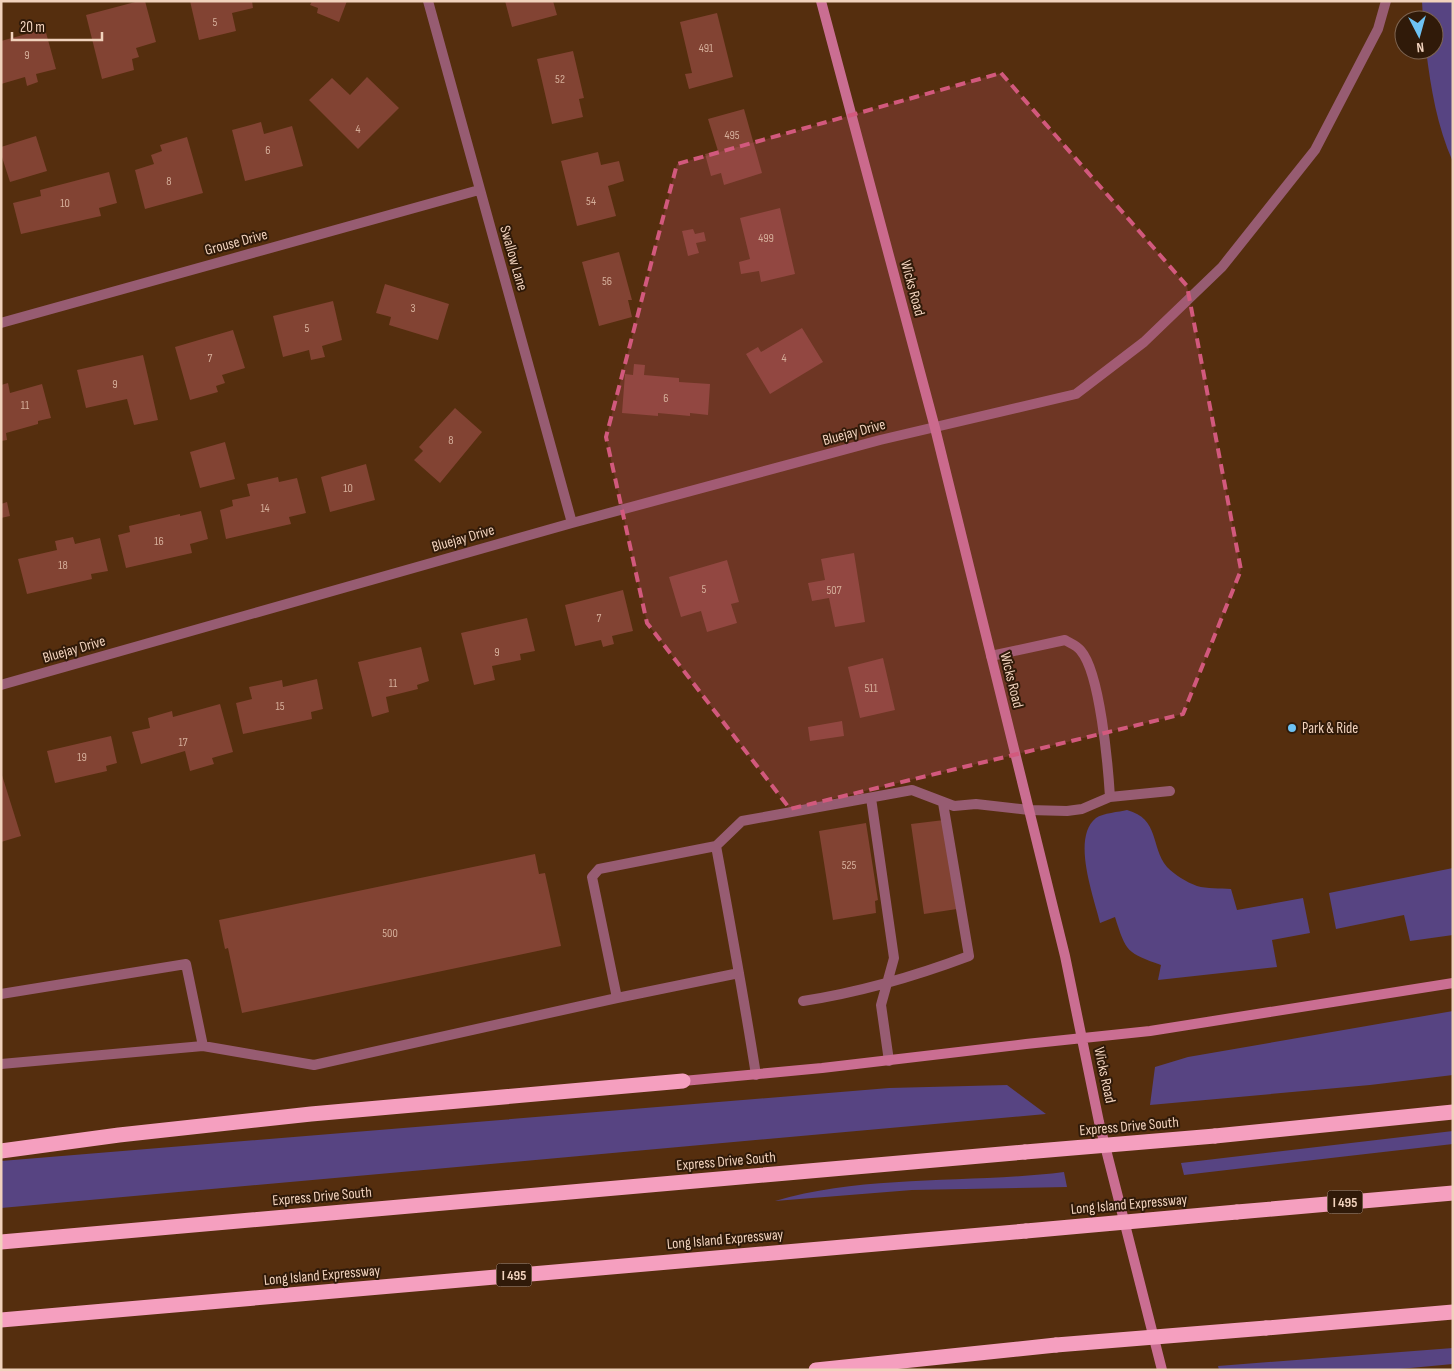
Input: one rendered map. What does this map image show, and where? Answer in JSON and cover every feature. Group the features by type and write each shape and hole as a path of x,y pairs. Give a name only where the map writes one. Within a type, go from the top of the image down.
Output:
{"highway":[{"path":"1,1151 110,1136 311,1114 683,1081"},
{"name":"Express Drive South","path":"1,1242 1215,1136 1453,1112"},
{"name":"Long Island Expressway","path":"1,1320 1453,1193"},
{"path":"816,1370 1056,1345 1453,1312"}],"main road":[{"name":"Wicks Road","path":"821,1 935,428 1029,810 1082,1038 1099,1122 1162,1370"},
{"path":"683,1081 756,1075 1150,1032 1453,983"}],"street":[{"name":"Swallow Lane","path":"428,1 572,523"},
{"name":"Bluejay Drive","path":"1,685 572,523 935,428 1076,394 1144,342 1222,267 1315,150 1378,29 1386,1"},
{"name":"Grouse Drive","path":"1,322 479,190"},
{"path":"991,656 1065,640 1081,649 1092,668 1108,762 1110,797"},
{"path":"617,998 592,877 598,870 716,846 742,821 912,790 954,806 976,804 1029,810 1066,811 1082,809 1110,797 1170,791"},
{"path":"871,798 894,958 881,1005 889,1061"},
{"path":"803,1001 854,993 886,985 969,956 943,803"},
{"path":"716,846 756,1075"},
{"path":"1,994 186,964 203,1046"},
{"path":"1,1064 203,1046 314,1065 739,973"}],"highlighted area":[{"path":"1001,73 1187,286 1241,570 1183,714 790,809 647,623 606,437 677,164"}],"shaded area":[{"path":"1422,1 1453,1 1453,162 1439,121 1427,60 1444,60 1444,10 1422,10"},
{"path":"1127,810 1137,814 1150,826 1162,859 1167,867 1177,875 1197,886 1231,889 1237,910 1303,898 1310,933 1272,940 1277,967 1158,980 1161,965 1129,950 1122,938 1115,917 1100,923 1086,868 1085,839 1089,827 1099,816"},
{"path":"1453,868 1453,935 1410,941 1404,915 1336,929 1329,893"},
{"path":"1453,1011 1453,1075 1370,1085 1150,1105 1155,1067 1188,1057"},
{"path":"1007,1085 1046,1114 1,1208 1,1161 889,1088"},
{"path":"1453,1131 1453,1144 1184,1175 1181,1163"},
{"path":"1064,1172 1067,1187 912,1190 775,1201 810,1192 882,1183 1028,1176"},
{"path":"1453,1348 1453,1364 1389,1370 1219,1370 1218,1366"}],"building":[{"path":"145,1 156,42 136,48 139,57 132,59 134,70 102,79 86,15"},
{"path":"190,1 252,1 253,8 232,13 236,31 199,40"},
{"path":"312,1 347,1 339,22 317,13 318,8 310,5"},
{"path":"505,1 553,1 557,15 512,27"},
{"path":"717,13 733,77 689,89 685,74 692,73 680,22"},
{"path":"45,29 56,69 36,74 38,82 27,86 25,77 1,84 1,41"},
{"path":"573,51 584,98 579,99 583,117 552,124 537,59"},
{"path":"367,77 399,108 358,149 309,100 332,78 350,95"},
{"path":"744,109 762,173 724,185 721,173 711,176 705,154 718,151 708,119"},
{"path":"261,122 264,134 292,126 303,166 245,181 232,130"},
{"path":"36,136 47,171 10,182 1,154 1,147"},
{"path":"187,137 203,193 145,209 135,170 154,164 151,155 162,151 160,145"},
{"path":"598,152 601,165 619,161 624,181 608,186 616,216 577,226 561,161"},
{"path":"109,172 117,203 99,208 101,216 21,234 13,203 41,196 40,190"},
{"path":"780,208 795,274 761,282 759,271 741,274 739,262 750,259 740,218"},
{"path":"693,229 695,234 704,232 706,241 696,243 699,253 688,256 682,231"},
{"path":"619,252 632,300 628,300 632,317 599,326 582,262"},
{"path":"385,284 449,304 438,340 389,325 391,317 376,313"},
{"path":"333,301 342,340 322,346 325,357 311,360 309,350 283,357 273,316"},
{"path":"802,328 823,362 770,394 746,354 758,347 761,352"},
{"path":"233,330 245,368 222,375 225,383 216,386 218,392 190,400 175,347"},
{"path":"143,355 158,420 134,425 127,399 86,408 77,370"},
{"path":"634,364 645,365 644,375 679,378 679,382 710,384 708,415 690,413 690,416 658,413 658,416 622,413 625,374 633,375"},
{"path":"8,383 10,393 42,384 51,418 38,421 38,424 6,433 7,440 1,441 1,385"},
{"path":"455,408 482,432 440,483 414,460 423,451 419,447"},
{"path":"225,442 235,479 200,488 190,452"},
{"path":"366,464 375,500 330,512 321,477"},
{"path":"278,477 279,482 297,478 306,513 289,517 291,524 226,539 220,510 233,506 232,500 250,496 247,484"},
{"path":"7,502 10,516 1,518 1,504"},
{"path":"201,511 208,539 190,544 192,553 126,568 118,535 130,532 129,526"},
{"path":"73,537 75,544 100,538 108,571 91,574 92,579 27,594 18,559 57,550 55,541"},
{"path":"854,553 865,622 835,627 829,598 812,601 808,583 825,580 821,559"},
{"path":"727,560 739,602 731,604 737,623 707,632 701,611 681,617 669,577"},
{"path":"623,590 633,631 612,636 614,644 603,647 601,640 575,646 565,605"},
{"path":"527,618 535,651 520,654 521,660 492,666 495,680 474,685 461,633"},
{"path":"421,647 429,681 417,685 418,689 386,697 389,712 372,717 358,662"},
{"path":"883,658 895,710 860,718 848,667"},
{"path":"317,679 323,709 311,712 312,719 243,734 236,703 252,699 249,687 282,680 283,687"},
{"path":"220,704 233,752 212,758 214,764 190,771 185,751 141,764 132,732 150,728 148,718 172,711 173,717"},
{"path":"842,721 844,736 810,741 808,727"},
{"path":"111,736 117,763 106,766 107,771 55,783 47,751"},
{"path":"1,772 21,836 1,842"},
{"path":"944,820 957,909 924,914 911,824"},
{"path":"866,823 878,900 875,901 876,913 833,920 819,831"},
{"path":"535,854 539,874 545,873 561,946 242,1013 228,948 225,949 219,920"}],"place":[{"name":"Park & Ride","path":"1292,728"}]}
